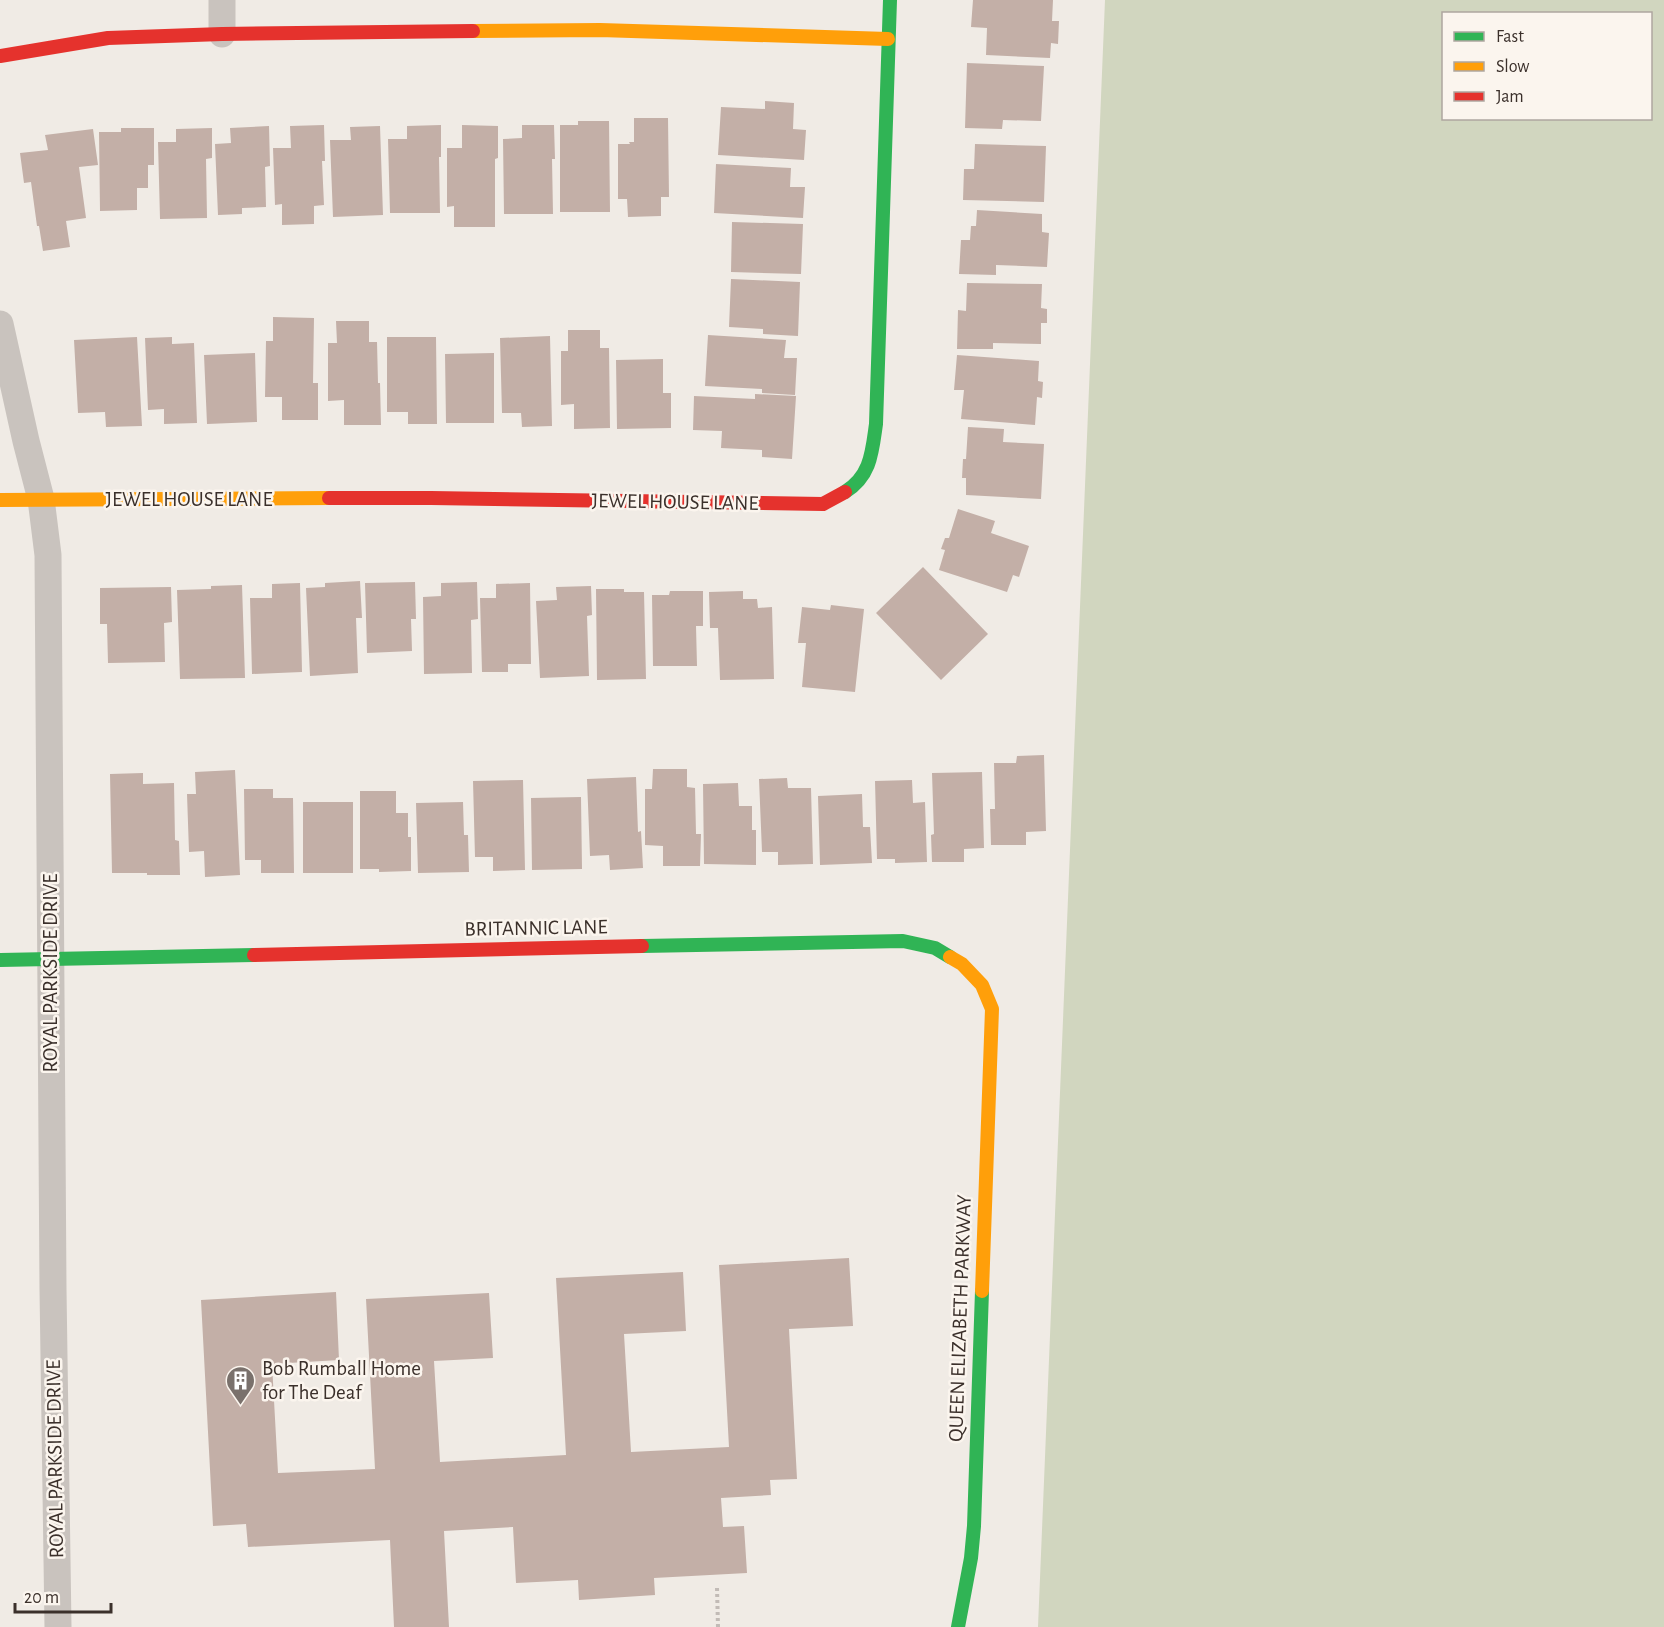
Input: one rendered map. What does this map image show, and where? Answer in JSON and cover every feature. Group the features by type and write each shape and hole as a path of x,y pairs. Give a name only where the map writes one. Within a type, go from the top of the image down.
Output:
{"street":[{"path":"222,0 222,34"},
{"name":"JEWEL HOUSE LANE","path":"0,500 431,498 823,504 845,492 861,479 872,452 876,424 890,0"},
{"path":"0,56 108,38 222,34 600,30 888,39"},
{"name":"ROYAL PARKSIDE DRIVE","path":"0,324 41,499 48,555 58,1627"},
{"name":"BRITANNIC LANE","path":"0,960 903,941 935,948 962,964 982,985 992,1009"},
{"name":"QUEEN ELIZABETH PARKWAY","path":"958,1627 971,1558 974,1526 992,1009"}],"path":[{"path":"717,1588 718,1627"}],"green space":[{"path":"1105,0 1664,0 1664,1627 1038,1627"}],"building":[{"path":"973,0 1053,0 1052,21 1059,21 1058,44 1051,43 1050,58 986,55 987,28 971,27"},
{"path":"967,63 1044,66 1041,121 1003,120 1002,129 965,128"},
{"path":"765,101 794,103 793,129 806,130 804,160 718,155 721,107 765,109"},
{"path":"634,118 668,118 669,197 661,197 661,216 628,217 627,199 618,199 618,144 634,142"},
{"path":"578,121 609,121 610,212 560,212 560,125 578,125"},
{"path":"324,125 325,161 322,161 324,205 314,206 314,224 282,225 282,204 275,205 273,148 291,148 290,126"},
{"path":"441,125 440,213 390,213 388,139 407,139 407,126"},
{"path":"462,125 498,126 498,158 495,159 495,227 454,227 454,206 447,207 447,148 462,148"},
{"path":"522,125 554,125 553,214 504,214 503,139 522,138"},
{"path":"269,126 270,166 265,167 266,207 242,208 242,214 218,215 215,144 231,143 230,128"},
{"path":"380,126 383,215 333,217 330,140 351,140 350,127"},
{"path":"121,128 154,128 154,165 148,165 148,188 137,188 137,210 100,211 99,132 121,132"},
{"path":"212,128 212,158 206,159 207,218 160,219 158,142 176,142 176,129"},
{"path":"93,129 98,165 79,167 86,218 66,221 70,247 43,251 31,182 24,183 20,153 48,150 45,135"},
{"path":"975,144 1046,146 1044,202 963,200 964,169 974,169"},
{"path":"716,164 791,168 790,187 805,187 803,218 714,213"},
{"path":"977,210 1042,214 1042,232 1049,233 1047,267 996,265 996,275 959,274 961,240 970,240 971,226 976,226"},
{"path":"732,222 803,224 801,274 731,272"},
{"path":"731,279 800,282 798,336 763,334 763,329 729,327"},
{"path":"967,283 1042,284 1041,308 1047,309 1047,323 1041,323 1041,344 993,343 993,349 957,349 958,310 966,311"},
{"path":"273,317 314,318 313,383 318,383 318,420 282,420 282,397 265,397 266,341 273,341"},
{"path":"336,321 369,321 369,342 377,342 381,425 344,425 344,400 328,401 328,343 337,343"},
{"path":"568,330 600,330 600,348 609,348 610,428 574,429 574,404 561,405 561,351 568,351"},
{"path":"708,335 786,340 784,358 797,358 795,395 762,393 762,389 705,386"},
{"path":"550,336 552,426 522,427 521,413 502,413 500,338"},
{"path":"137,337 142,426 106,427 105,412 78,413 74,340"},
{"path":"172,337 172,344 194,343 197,423 164,424 164,409 148,410 145,338"},
{"path":"387,337 436,337 437,424 408,424 408,412 387,412"},
{"path":"255,353 257,422 207,424 204,355"},
{"path":"494,353 494,423 446,423 445,354"},
{"path":"957,355 1039,361 1038,381 1043,382 1042,398 1037,397 1035,425 961,419 964,390 954,390"},
{"path":"663,359 663,393 671,393 671,428 617,429 616,360"},
{"path":"755,394 796,396 792,459 762,457 762,450 721,448 722,431 693,430 694,396 755,399"},
{"path":"968,427 1004,429 1003,442 1044,444 1041,499 966,495 966,478 962,478"},
{"path":"958,509 995,521 991,533 1029,546 1019,577 1013,575 1007,592 939,570 945,550 941,549 945,538 949,538"},
{"path":"923,567 988,634 941,680 876,613"},
{"path":"360,581 362,618 356,618 358,673 310,676 306,588 325,587 325,583"},
{"path":"415,582 416,619 411,619 412,651 367,653 365,583"},
{"path":"477,582 478,619 471,620 472,673 424,674 423,597 441,596 441,583"},
{"path":"300,583 302,672 252,674 250,598 272,598 272,584"},
{"path":"530,583 531,664 508,664 508,672 482,672 480,598 496,598 496,584"},
{"path":"242,585 245,678 180,679 177,590"},
{"path":"591,586 592,615 587,616 589,676 540,678 536,601 557,600 556,587"},
{"path":"171,587 172,622 164,623 165,662 108,663 107,624 100,624 100,588"},
{"path":"596,589 644,592 646,679 597,680"},
{"path":"670,591 703,591 703,626 696,626 697,666 653,666 652,595 669,595"},
{"path":"743,591 743,599 757,599 758,608 772,607 774,679 720,680 718,628 710,628 709,592"},
{"path":"831,605 864,609 855,692 802,687 806,643 798,643 802,607 830,610"},
{"path":"1044,755 1046,831 1026,832 1026,845 991,845 990,809 995,809 994,763 1016,763 1017,756"},
{"path":"653,769 687,769 687,787 695,788 696,834 701,834 700,866 663,866 663,846 645,845 645,789 652,789"},
{"path":"235,770 240,875 205,877 204,851 189,852 187,794 196,794 195,772"},
{"path":"982,772 984,848 964,849 964,862 932,862 931,835 934,834 932,773"},
{"path":"143,773 143,784 174,783 175,840 179,841 180,875 112,873 110,774"},
{"path":"636,777 638,832 641,831 643,868 610,870 609,855 590,856 587,779"},
{"path":"787,778 788,788 811,788 813,864 778,865 778,852 762,852 759,779"},
{"path":"523,780 525,870 493,871 493,857 475,857 473,781"},
{"path":"912,780 913,803 925,802 927,862 895,863 895,859 877,859 875,781"},
{"path":"738,783 739,806 752,806 752,830 756,830 756,865 704,864 703,784"},
{"path":"244,789 273,789 273,798 293,798 294,873 261,873 261,860 245,860"},
{"path":"360,791 396,791 396,813 408,813 411,871 379,872 379,869 360,869"},
{"path":"862,794 863,827 870,827 872,863 820,865 818,796"},
{"path":"581,797 582,869 532,870 531,798"},
{"path":"303,802 353,802 353,873 303,873"},
{"path":"463,802 464,835 468,835 469,872 418,873 416,803"},
{"name":"Bob Rumball Home for The Deaf","path":"849,1258 853,1326 789,1329 797,1479 770,1480 771,1495 721,1498 723,1527 744,1526 747,1573 654,1578 655,1595 579,1600 578,1580 516,1583 513,1527 444,1531 449,1627 394,1627 390,1540 248,1547 246,1524 213,1526 201,1300 336,1292 339,1360 272,1364 278,1473 375,1469 366,1299 489,1293 493,1358 434,1361 440,1462 566,1455 556,1278 683,1272 686,1331 624,1334 631,1452 729,1447 719,1265"}],"traffic: fast":[{"path":"845,492 854,486 865,471 871,454 876,424 890,0"},
{"path":"642,946 903,941 935,948 950,957"},
{"path":"0,960 254,955"},
{"path":"958,1627 971,1558 974,1526 982,1291"}],"traffic: slow":[{"path":"473,31 600,30 888,39"},
{"path":"0,500 329,498"},
{"path":"950,957 962,964 982,985 992,1009 982,1291"}],"traffic: jam":[{"path":"0,56 108,38 222,34 473,31"},
{"path":"329,498 823,504 845,492"},
{"path":"254,955 642,946"}],"place":[{"name":"Bob Rumball Home for The Deaf","path":"241,1406"}]}
